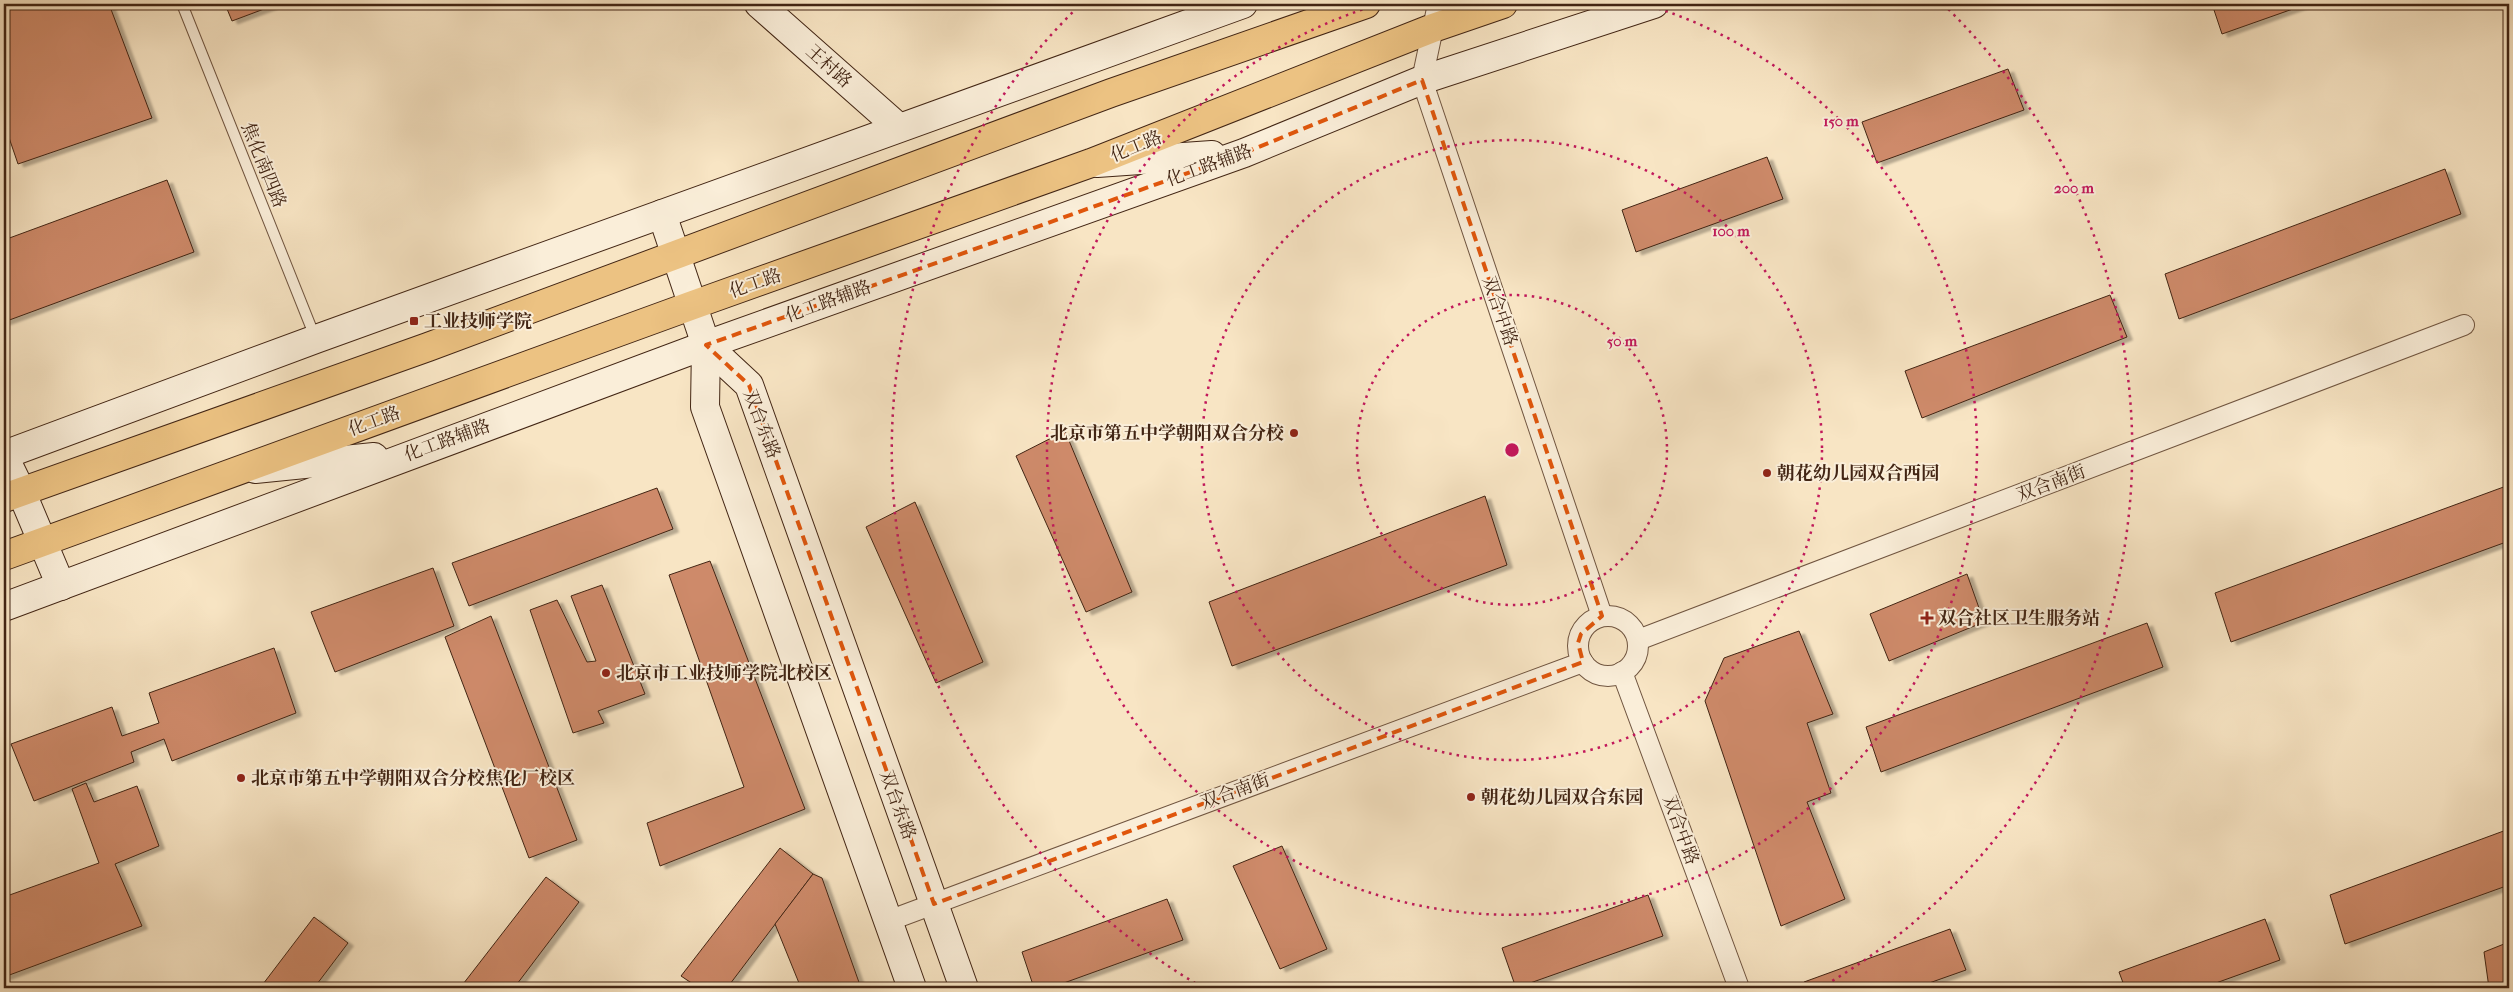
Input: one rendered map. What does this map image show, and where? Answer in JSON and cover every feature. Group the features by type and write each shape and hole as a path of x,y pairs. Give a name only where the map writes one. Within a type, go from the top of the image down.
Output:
{"main road":[{"path":"13,494 428,347 1111,93 1366,4"},
{"name":"化工路","path":"4,556 692,305 1091,164 1435,16 1504,4"}],"street":[{"name":"王村路","path":"759,4 898,127"},
{"path":"61,586 44,542 13,494 4,456 316,339 898,127 1243,4"},
{"name":"化工路辅路","path":"4,607 414,452 706,345 1244,153 1422,80 1654,4"},
{"path":"1422,80 1435,16"},
{"name":"双合中路","path":"1422,80 1602,616"},
{"path":"1091,164 1244,153"},
{"path":"662,214 706,345 705,407 912,988"},
{"name":"双合南街","path":"1638,640 2464,325"},
{"name":"双台东路","path":"706,345 749,385 964,988"},
{"path":"237,472 414,452"},
{"path":"1602,616 1622,618 1635,632 1638,640 1635,659 1622,672 1605,676 1596,674 1582,662 1578,643 1586,625 1602,616"},
{"name":"双合南街","path":"888,921 1582,662"},
{"name":"双合中路","path":"1622,672 1739,988"}],"lane":[{"name":"焦化南四路","path":"182,4 316,339"}],"highlighted area":[{"path":"1422,80 1602,616 1581,634 1578,643 1583,662 934,904 749,385 706,345 1244,153"}],"building":[{"path":"24,4 109,4 152,118 18,164 4,123 4,12"},
{"path":"225,4 272,4 272,6 232,21"},
{"path":"2212,4 2307,4 2222,34"},
{"path":"2008,69 2024,110 1877,163 1862,122"},
{"path":"1767,157 1783,199 1636,252 1622,210"},
{"path":"2445,169 2461,214 2179,319 2165,274"},
{"path":"167,180 194,252 4,322 4,240"},
{"path":"2110,295 2127,337 1922,418 1905,371"},
{"path":"1065,431 1132,592 1086,612 1016,456"},
{"path":"2509,485 2509,541 2231,642 2215,593"},
{"path":"657,488 673,529 469,606 452,563"},
{"path":"1485,496 1507,565 1232,666 1209,602"},
{"path":"915,502 983,662 936,683 866,527"},
{"path":"710,561 805,809 660,866 647,823 744,787 669,575"},
{"path":"433,568 454,626 335,672 311,612"},
{"name":"双合社区卫生服务站","path":"1967,574 1984,622 1889,661 1870,614"},
{"path":"602,585 645,694 598,711 604,723 573,733 530,610 557,600 587,662 596,661 571,596"},
{"path":"491,616 577,840 529,858 445,637"},
{"path":"2147,623 2163,667 1881,772 1866,727"},
{"path":"1799,631 1833,714 1807,723 1831,793 1807,802 1845,899 1781,926 1705,701 1724,658"},
{"path":"274,648 296,713 172,761 164,739 131,752 134,762 34,801 11,744 112,707 122,736 159,723 149,693"},
{"path":"86,783 94,802 137,786 159,846 115,864 142,926 4,977 4,897 99,863 72,789"},
{"path":"2509,829 2509,885 2345,944 2330,895"},
{"path":"1282,846 1327,949 1280,969 1233,866"},
{"path":"780,848 813,874 727,988 699,988 681,976"},
{"path":"813,874 822,878 861,988 801,988 775,924"},
{"path":"546,877 579,902 514,988 460,988"},
{"path":"1648,895 1663,936 1516,988 1502,948"},
{"path":"1167,899 1183,940 1050,988 1034,988 1022,952"},
{"path":"314,917 348,943 314,988 260,988"},
{"path":"2265,919 2280,960 2202,988 2125,988 2119,972"},
{"path":"1950,929 1966,970 1915,988 1806,988 1804,982"},
{"path":"2509,942 2509,988 2489,988 2484,952"}],"place":[{"name":"工业技师学院","path":"414,321"},
{"name":"北京市第五中学朝阳双合分校","path":"1294,433"},
{"name":"朝花幼儿园双合西园","path":"1767,473"},
{"name":"双合社区卫生服务站","path":"1927,618"},
{"name":"北京市工业技师学院北校区","path":"606,673"},
{"name":"北京市第五中学朝阳双合分校焦化厂校区","path":"241,778"},
{"name":"朝花幼儿园双合东园","path":"1471,797"}]}
